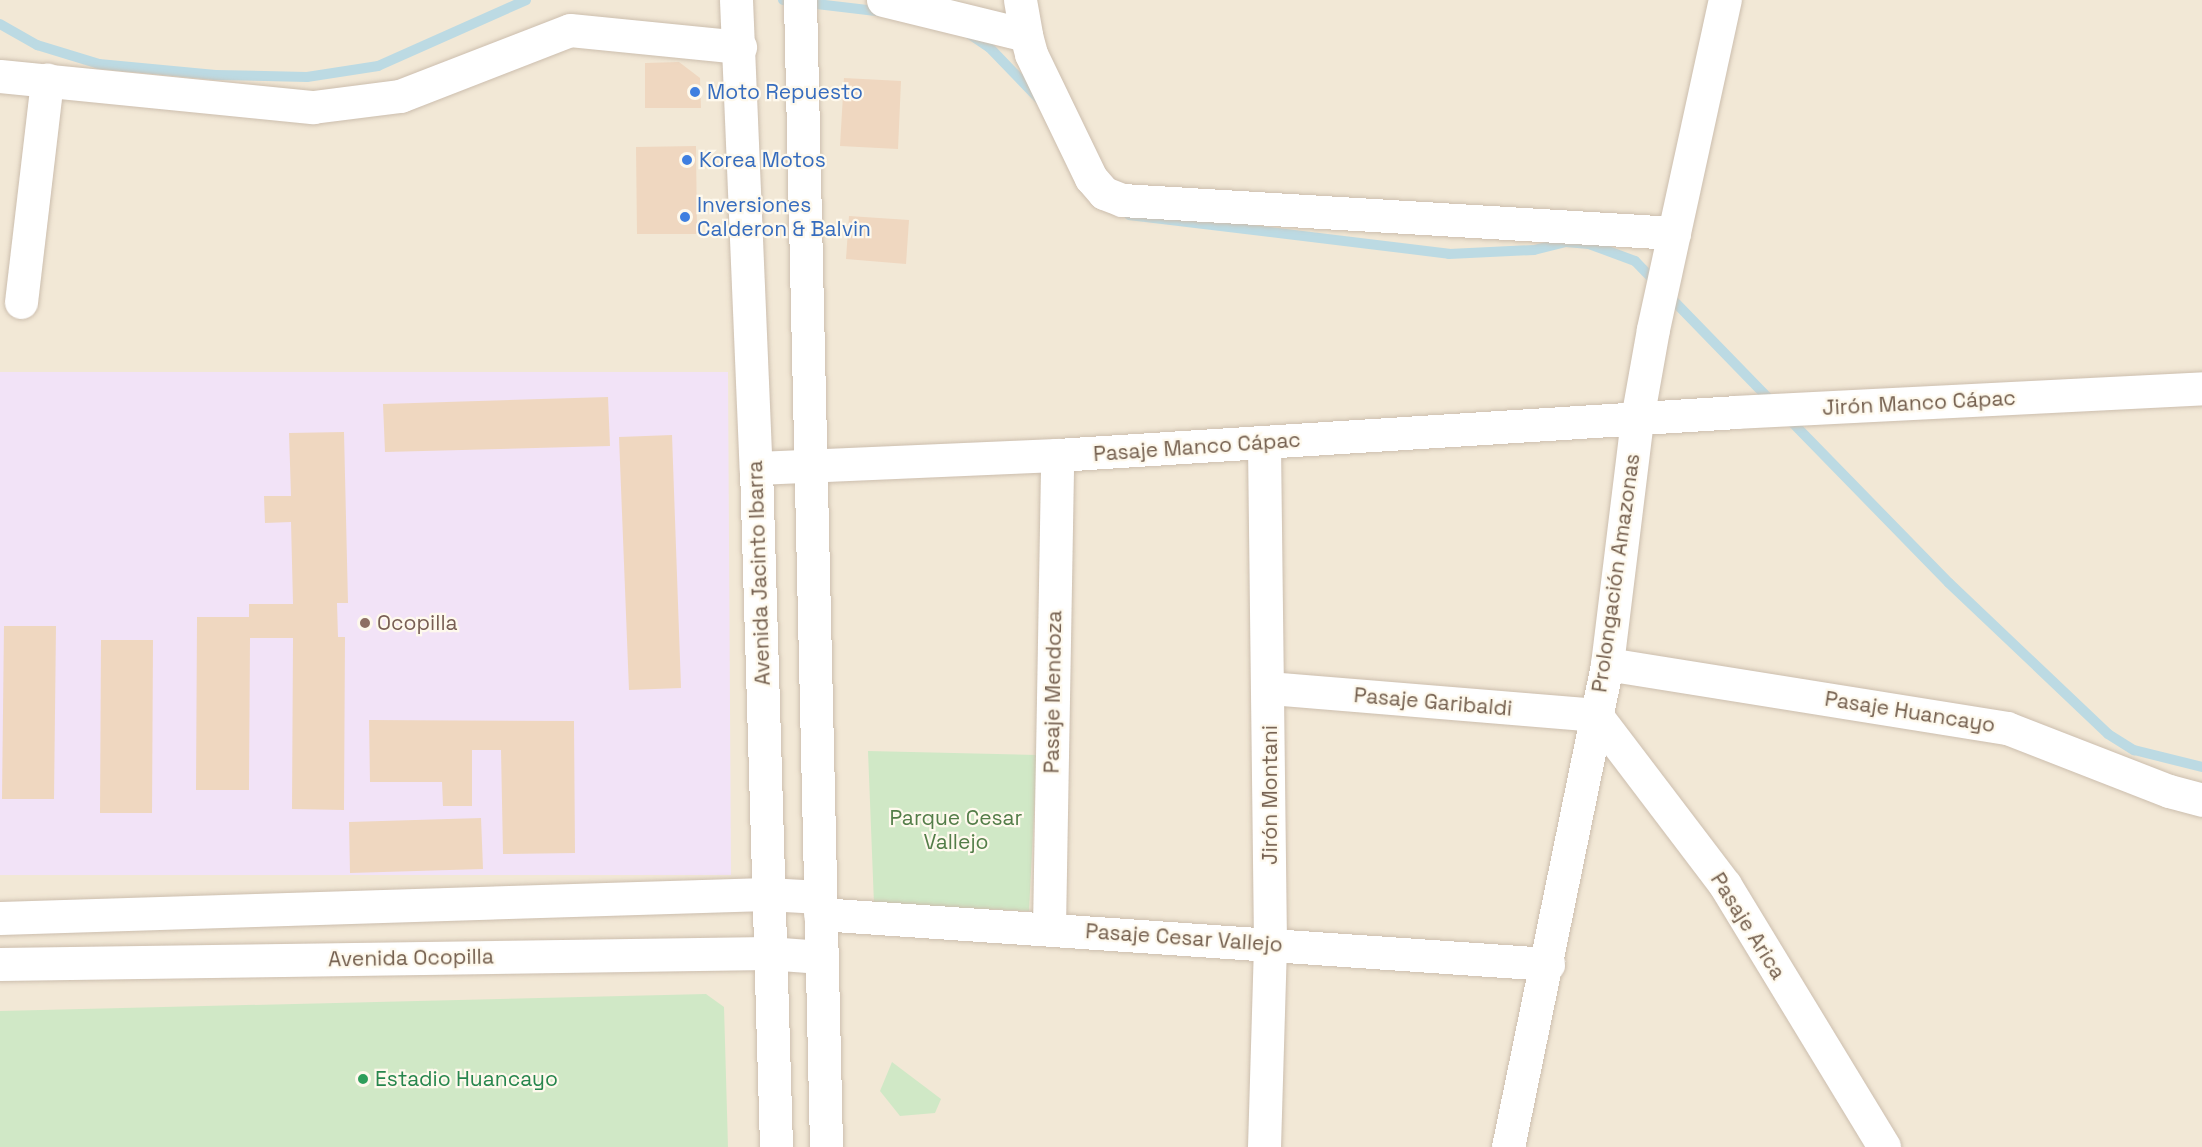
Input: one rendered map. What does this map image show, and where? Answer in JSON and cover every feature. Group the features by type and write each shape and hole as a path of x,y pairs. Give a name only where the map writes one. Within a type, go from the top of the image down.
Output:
{"street":[{"name":"Avenida Jacinto Ibarra","path":"736,0 756,468 768,953 776,1147"},
{"path":"800,0 825,1147"},
{"path":"883,0 1026,35"},
{"path":"1020,0 1031,54 1091,178 1104,193 1122,200 1673,238"},
{"name":"Prolongación Amazonas","path":"1508,1147 1548,964 1607,664 1637,419 1653,329 1725,0"},
{"path":"0,76 313,107 400,96 570,30 739,43"},
{"path":"21,302 47,80"},
{"name":"Jirón Manco Cápac","path":"1637,419 2202,388"},
{"name":"Pasaje Manco Cápac","path":"756,468 1057,455 1637,419"},
{"name":"Jirón Montani","path":"1264,442 1269,688 1270,943 1264,1147"},
{"name":"Pasaje Mendoza","path":"1049,928 1057,455"},
{"name":"Pasaje Huancayo","path":"1607,664 2007,728 2169,791 2202,800"},
{"name":"Pasaje Garibaldi","path":"1269,688 1596,716"},
{"name":"Pasaje Arica","path":"1596,716 1725,885 1884,1147"},
{"path":"0,918 767,894 820,906"},
{"name":"Pasaje Cesar Vallejo","path":"820,906 1049,928 1548,964"},
{"name":"Avenida Ocopilla","path":"0,964 768,953 821,957"}],"shaded area":[{"path":"0,0 2202,0 2202,1147 0,1147"},
{"name":"Ocopilla","path":"0,372 728,372 731,875 0,875"}],"green space":[{"name":"Parque Cesar Vallejo","path":"868,751 1037,755 1029,911 874,904"},
{"name":"Estadio Huancayo","path":"706,994 724,1007 728,1147 0,1147 0,1011"},
{"path":"892,1062 941,1099 935,1113 900,1116 880,1091"}],"building":[{"path":"679,62 700,78 701,108 645,108 645,63"},
{"path":"844,78 901,81 898,149 840,146"},
{"path":"696,146 697,234 637,234 636,147"},
{"path":"849,216 909,220 906,264 846,259"},
{"path":"608,397 610,446 385,452 383,404"},
{"path":"344,432 348,603 337,603 338,637 345,637 344,810 292,809 293,638 250,638 249,790 196,790 197,617 249,617 249,604 293,604 291,522 265,523 264,496 291,496 289,433"},
{"path":"672,435 681,688 629,690 619,437"},
{"path":"4,626 56,626 54,799 2,799"},
{"path":"101,640 153,640 152,813 100,813"},
{"path":"369,720 574,721 575,853 503,854 501,750 472,750 472,806 443,806 442,782 370,782"},
{"path":"481,818 483,869 350,873 349,822"}],"waterway":[{"path":"0,24 37,45 99,64 215,75 307,77 378,66 526,0"},
{"path":"783,0 884,12"},
{"path":"968,33 989,47 1040,100"},
{"path":"1129,215 1449,254 1534,250 1566,242 1589,244 1635,261 1773,403"},
{"path":"1786,416 1949,583 2108,734 2134,750 2202,767"}],"place":[{"name":"Moto Repuesto","path":"695,92"},
{"name":"Korea Motos","path":"687,160"},
{"name":"Inversiones Calderon & Balvin","path":"685,217"},
{"name":"Ocopilla","path":"365,623"},
{"name":"Estadio Huancayo","path":"363,1079"}]}
